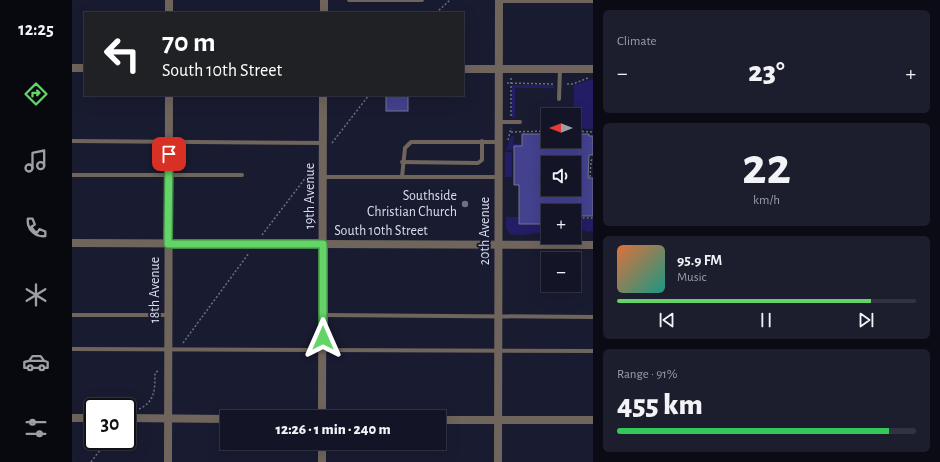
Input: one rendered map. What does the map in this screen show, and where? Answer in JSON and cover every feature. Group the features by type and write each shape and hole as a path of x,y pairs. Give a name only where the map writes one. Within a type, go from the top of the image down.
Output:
{"street":[{"path":"169,0 169,12"},
{"path":"324,0 324,12"},
{"name":"20th Avenue","path":"498,462 499,0"},
{"path":"72,68 84,68"},
{"path":"464,68 590,69"},
{"name":"18th Avenue","path":"168,462 169,96"},
{"name":"19th Avenue","path":"322,410 323,96"},
{"name":"South 10th Street","path":"72,243 593,245"},
{"path":"72,418 84,418"},
{"path":"136,418 220,419"},
{"path":"446,420 593,420"},
{"path":"322,450 322,462"}],"lane":[{"path":"349,0 422,0"},
{"path":"499,0 593,1"},
{"path":"559,99 560,69"},
{"path":"499,122 520,122"},
{"path":"72,141 323,143"},
{"path":"402,162 478,163 482,160 482,141"},
{"path":"402,177 402,162 405,148 411,142 499,142"},
{"path":"72,175 242,175"},
{"path":"323,177 499,177"},
{"path":"72,315 168,315"},
{"path":"323,315 593,317"},
{"path":"72,349 593,351"}],"path":[{"path":"437,12 450,0"},
{"path":"511,69 511,132 541,131"},
{"path":"499,83 573,84 588,79 590,69"},
{"path":"332,143 367,96"},
{"path":"581,131 593,132"},
{"path":"180,349 191,330 323,155"},
{"path":"590,176 591,161 593,158"},
{"path":"581,219 593,218"},
{"path":"136,408 149,402 154,394 155,373 168,366"},
{"path":"91,462 100,450"}],"shaded area":[{"path":"593,79 593,129 581,128 581,108 574,108 574,85"},
{"path":"512,85 554,85 554,88 515,88 515,117 512,118"},
{"path":"511,136 514,136 513,144 522,144 522,146 514,146 513,150 506,150"},
{"path":"505,152 512,152 512,177 505,177"},
{"path":"506,217 519,217 519,224 541,224 541,233 520,235 510,234 506,229"},
{"path":"583,219 593,219 593,231 585,232 584,229 582,231 583,232 581,232 581,221"}],"building":[{"path":"386,96 408,96 408,111 386,111"},
{"path":"522,134 541,134 541,148 581,148 581,134 589,134 589,136 593,136 593,155 589,155 588,178 593,178 593,216 581,217 581,204 541,204 541,224 519,224 519,185 514,185 514,146 522,146"}],"place":[{"name":"Southside Christian Church","path":"465,204"}],"route":[{"path":"169,154 168,244 323,244 323,338"}]}
